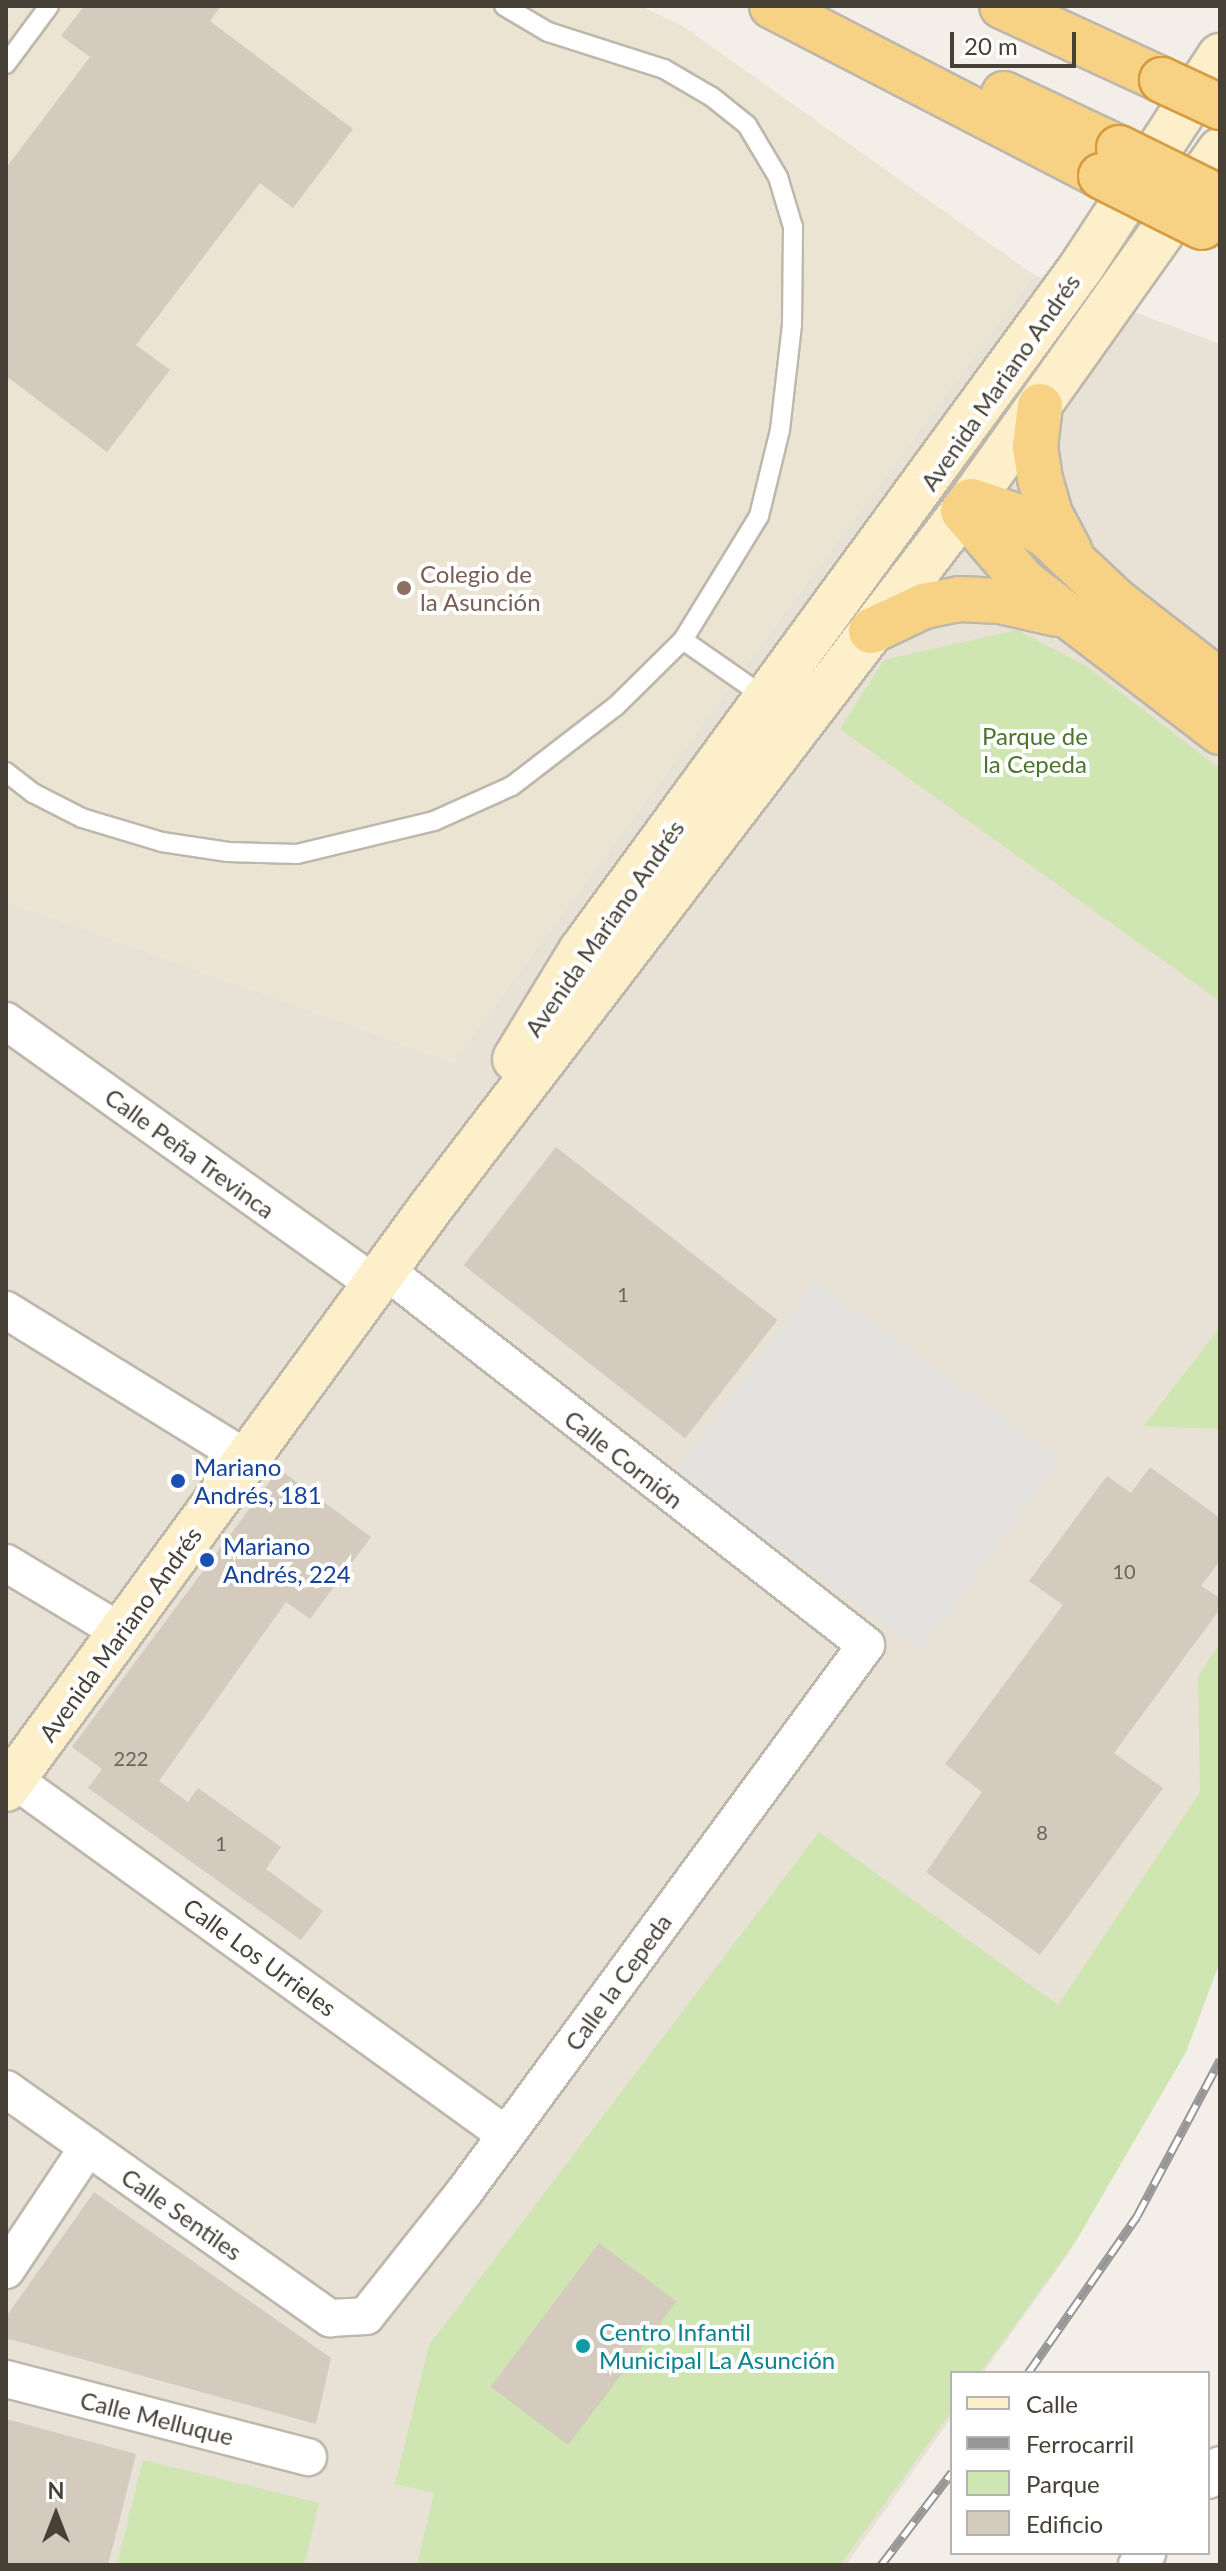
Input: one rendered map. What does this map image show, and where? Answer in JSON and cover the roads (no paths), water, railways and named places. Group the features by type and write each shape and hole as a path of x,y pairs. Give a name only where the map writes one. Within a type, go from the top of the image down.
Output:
{"highway":[{"path":"772,6 1110,162"},
{"path":"813,6 1214,220"},
{"path":"1002,6 1168,67 1220,73"},
{"path":"1060,6 1168,67 1220,107"},
{"path":"1040,406 1035,447 1040,479 1050,514 1075,561"},
{"path":"964,504 1010,514 1075,561 1116,601 1220,682"},
{"path":"964,504 1024,582 1220,732"},
{"path":"871,631 924,606 960,599 1022,604 1073,619"}],"main road":[{"name":"Avenida Mariano Andrés","path":"431,1207 525,1039 581,951 889,537 1105,231 1220,56"},
{"name":"Avenida Mariano Andrés","path":"10,1784 431,1207 1040,406 1220,151"},
{"path":"889,537 964,504 968,461 1111,255 1105,231"},
{"name":"Avenida Mariano Andrés","path":"583,1008 613,941 768,730 768,700"}],"street":[{"name":"Calle Peña Trevinca","path":"6,1021 380,1277"},
{"name":"Calle Cornión","path":"380,1277 866,1645"},
{"path":"6,1310 247,1459"},
{"path":"6,1563 121,1632"},
{"name":"Calle la Cepeda","path":"366,2316 506,2135 866,1645"},
{"name":"Calle Los Urrieles","path":"10,1784 506,2135"},
{"name":"Calle Sentiles","path":"6,2089 330,2318 366,2316"},
{"path":"6,2270 88,2147"},
{"name":"Calle Melluque","path":"6,2379 308,2457"}],"lane":[{"path":"6,64 49,6"},
{"path":"6,772 33,793 82,818 162,842 228,852 297,854 434,821 512,786 616,706 683,640 759,516 782,415 792,325 793,227 778,177 747,125 712,97 664,69 548,32 504,6"},
{"path":"683,640 768,700"}],"railway":[{"path":"1029,2371 1137,2216 1220,2060"},
{"path":"881,2565 950,2475"}],"place":[{"name":"Colegio de la Asunción","path":"404,588"},
{"name":"Mariano Andrés, 181","path":"178,1481"},
{"name":"Mariano Andrés, 224","path":"207,1560"},
{"name":"Centro Infantil Municipal La Asunción","path":"583,2346"}],"park label":[{"name":"Parque de la Cepeda","path":"1035,750"}]}
